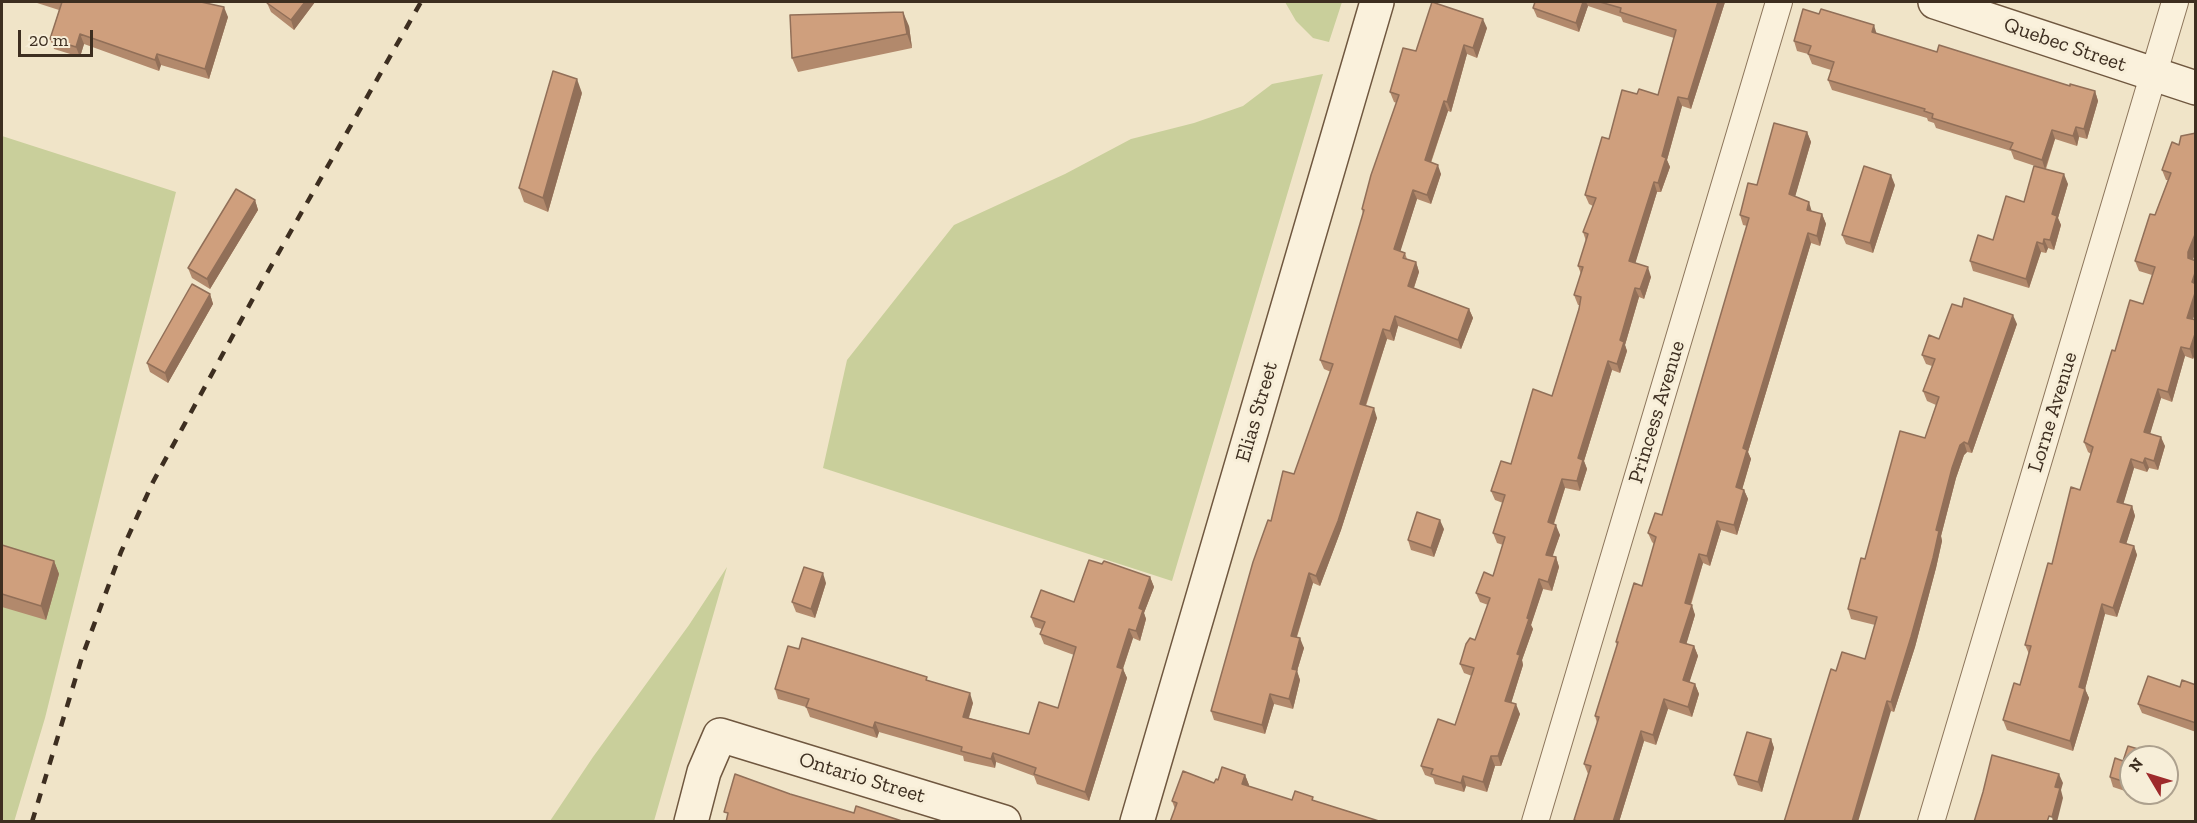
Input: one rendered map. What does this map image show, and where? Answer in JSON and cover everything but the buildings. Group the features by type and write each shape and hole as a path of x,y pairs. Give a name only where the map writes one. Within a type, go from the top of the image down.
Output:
{"street":[{"name":"Elias Street","path":"1137,822 1377,2"},
{"name":"Princess Avenue","path":"1535,822 1779,2"},
{"name":"Quebec Street","path":"1935,2 2196,88"},
{"name":"Lorne Avenue","path":"1931,822 2175,2"},
{"name":"Ontario Street","path":"690,822 704,772 720,735 1004,822"}],"green space":[{"path":"1285,2 1342,2 1329,42 1313,38 1296,21"},
{"path":"1323,74 1172,581 823,468 847,360 954,225 1065,174 1131,139 1194,123 1243,106 1272,84"},
{"path":"2,136 176,192 45,718 14,822 2,821"},
{"path":"727,567 654,821 550,821 593,757 689,625"}],"railway":[{"path":"32,822 82,657 121,552 153,482 262,282 421,2"}]}
